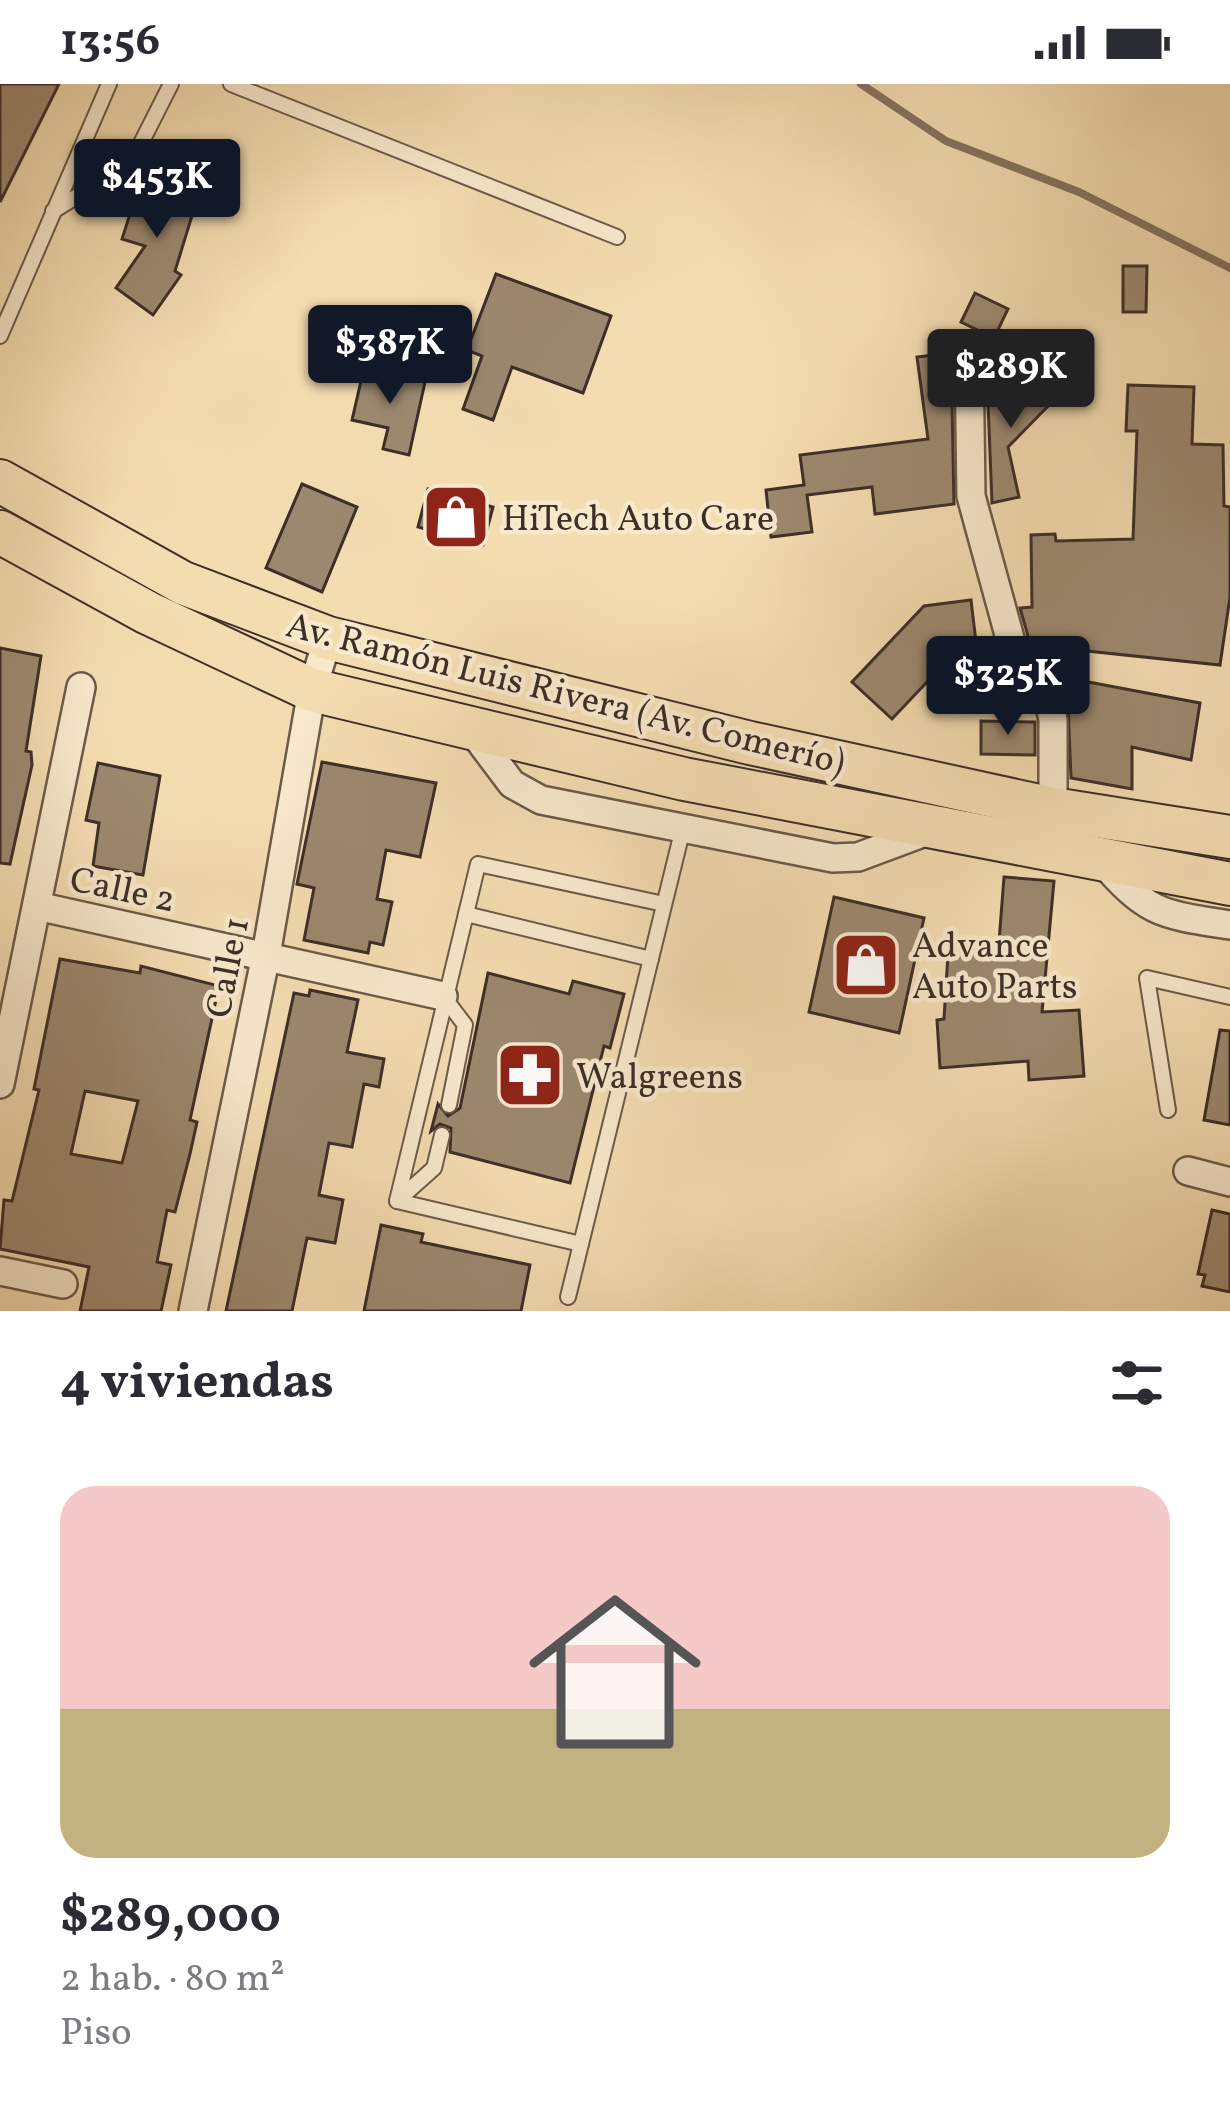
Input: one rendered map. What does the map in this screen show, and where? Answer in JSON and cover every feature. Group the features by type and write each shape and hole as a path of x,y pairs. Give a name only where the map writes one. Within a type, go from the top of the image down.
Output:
{"main road":[{"name":"Av. Ramón Luis Rivera (Av. Comerío)","path":"0,481 183,583 328,638 750,743 1053,809 1230,837"},
{"name":"Av. Ramón Luis Rivera (Av. Comerío)","path":"0,532 148,613 312,690 684,779 1230,884"}],"street":[{"path":"969,354 971,496 1014,653 1045,681 1053,720 1053,809"},
{"name":"Calle 1","path":"193,1311 266,955 312,690 328,638"},
{"path":"0,1084 81,687"},
{"path":"470,728 512,784 541,800 833,858 858,857 939,828"},
{"path":"1100,859 1150,909 1230,925"},
{"name":"Calle 2","path":"37,906 443,996"},
{"path":"1188,1171 1230,1182"},
{"path":"0,1271 63,1284"}],"lane":[{"path":"0,336 110,84"},
{"path":"53,211 131,164 170,84"},
{"path":"231,84 616,237"},
{"path":"568,1297 682,828"},
{"path":"397,1201 478,864 664,904"},
{"path":"466,914 651,958"},
{"path":"1168,1110 1147,978 1230,997"},
{"path":"443,996 465,1025 449,1105"},
{"path":"397,1201 434,1168 442,1135"},
{"path":"397,1201 581,1244"}],"building":[{"path":"0,84 59,84 0,202"},
{"path":"142,176 199,193 175,271 181,275 153,315 116,288 145,246 122,239"},
{"path":"1123,266 1147,266 1146,312 1123,312"},
{"path":"496,274 611,316 583,393 512,367 493,420 463,409 482,356 467,350"},
{"path":"975,293 1008,309 994,338 961,322"},
{"path":"951,353 954,504 875,514 872,487 807,495 812,532 771,537 766,490 804,485 800,455 928,439 917,357"},
{"path":"364,368 425,382 409,455 383,449 388,428 352,420"},
{"path":"1017,376 1028,387 1033,382 1052,402 1008,447 1019,497 992,503 988,403"},
{"path":"1128,385 1194,387 1192,444 1223,445 1224,506 1230,507 1230,597 1220,665 1039,646 1038,651 1030,643 1020,608 1032,607 1031,535 1055,534 1056,541 1133,539 1137,431 1126,431"},
{"path":"302,484 357,507 322,592 266,568"},
{"name":"HiTech Auto Care","path":"428,489 493,507 483,545 418,527"},
{"path":"971,600 978,659 963,644 892,719 852,682 924,606"},
{"path":"0,648 41,656 26,751 31,752 32,765 10,864 0,863"},
{"path":"1067,678 1200,703 1191,760 1132,747 1132,789 1071,778"},
{"path":"981,721 1035,722 1035,755 981,754"},
{"path":"322,762 436,783 420,857 386,850 377,899 392,902 383,945 370,942 368,953 304,940 314,888 297,884"},
{"path":"98,763 160,776 143,875 93,866 99,823 86,820"},
{"path":"1004,877 1054,881 1042,1012 1079,1010 1084,1076 1029,1080 1028,1061 940,1068 937,1020 944,1019 949,938 999,942"},
{"name":"Advance Auto Parts","path":"834,897 924,918 899,1033 809,1012"},
{"path":"60,959 140,973 141,966 219,986 190,1120 197,1122 190,1154 175,1212 167,1210 157,1262 171,1265 161,1311 80,1311 89,1267 0,1249 4,1200 12,1201 39,1090 34,1089","holes":["85,1091 138,1101 122,1163 71,1154"]},
{"name":"Walgreens","path":"488,973 569,994 573,981 624,994 610,1048 604,1046 570,1183 450,1152 451,1128 440,1124 431,1131 438,1104 448,1116 460,1108"},
{"path":"310,990 358,1000 347,1052 384,1059 379,1087 364,1084 352,1147 329,1143 319,1195 343,1200 335,1243 307,1238 292,1311 226,1311 294,993 309,996"},
{"path":"1220,1030 1230,1031 1230,1125 1204,1120"},
{"path":"1212,1210 1230,1214 1230,1292 1202,1286 1205,1275 1198,1274"},
{"path":"381,1225 423,1234 421,1242 530,1265 521,1311 364,1311"}],"waterway":[{"path":"861,84 946,141 1079,192 1230,268"}],"place":[{"name":"HiTech Auto Care","path":"456,517"},
{"name":"Advance Auto Parts","path":"866,965"},
{"name":"Walgreens","path":"530,1075"}]}
